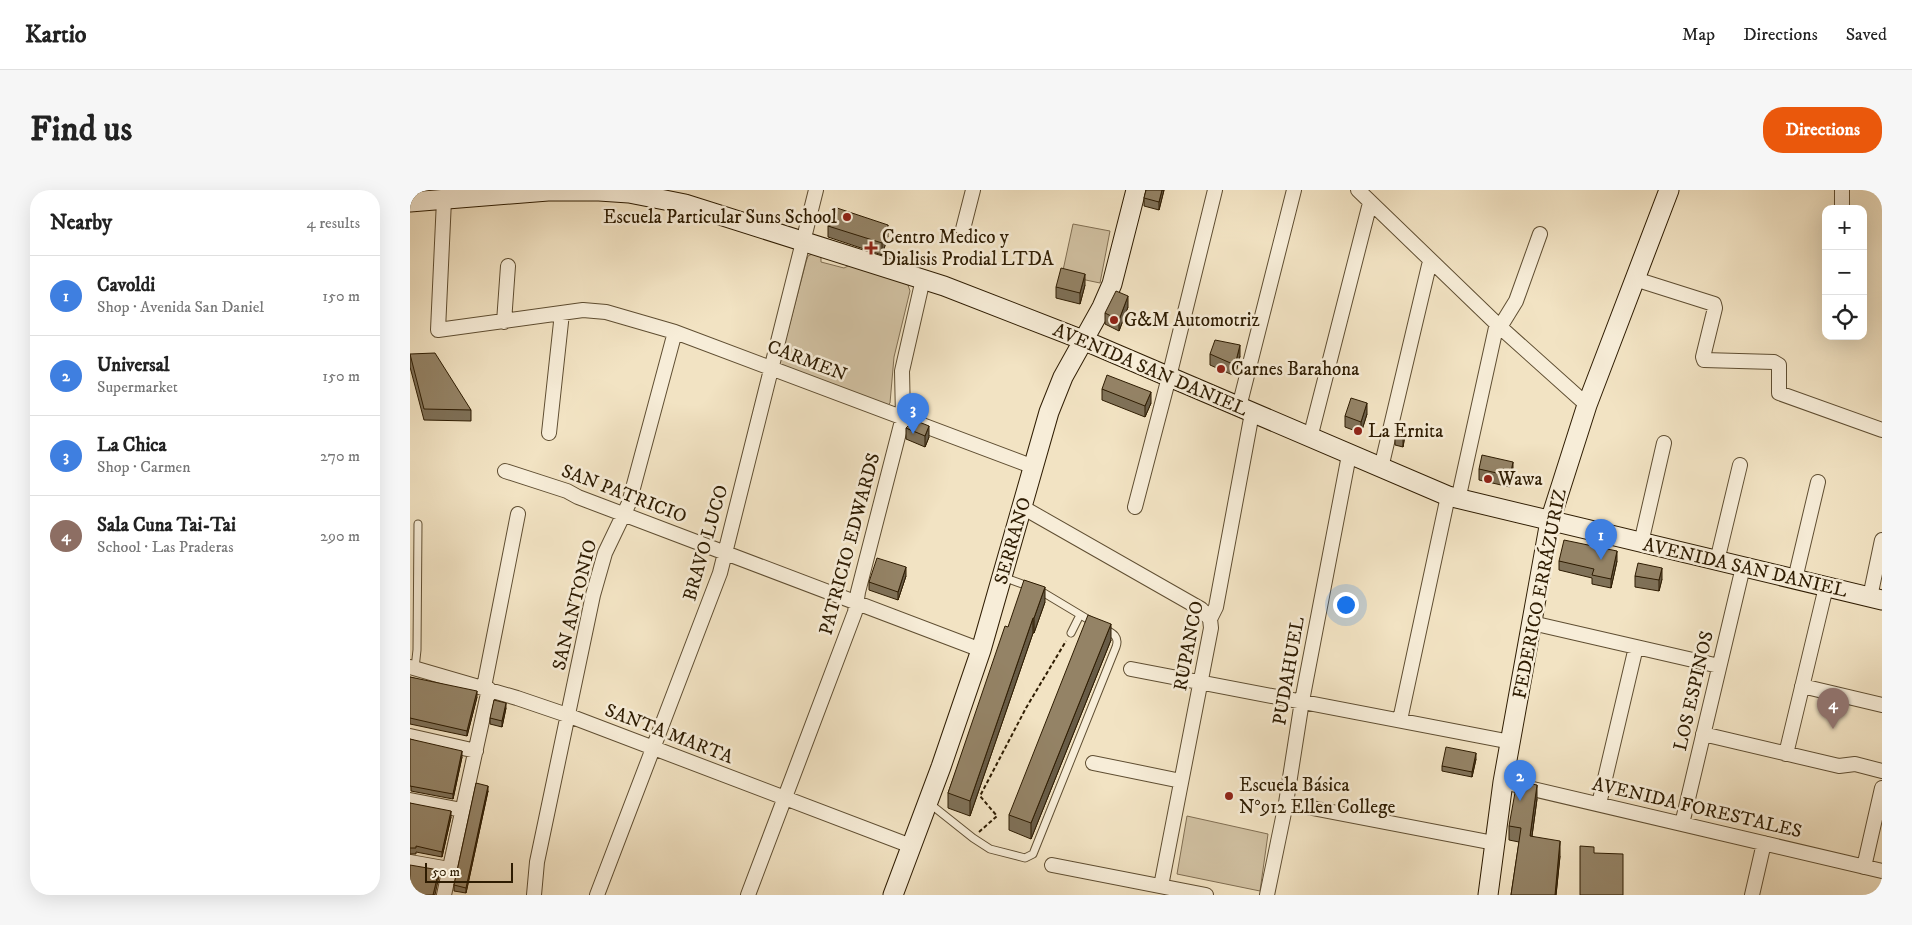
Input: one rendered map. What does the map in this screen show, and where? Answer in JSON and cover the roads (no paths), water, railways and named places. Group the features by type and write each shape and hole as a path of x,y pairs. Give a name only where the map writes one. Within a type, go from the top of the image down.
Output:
{"street":[{"name":"BRAVO LUCO","path":"597,895 720,573 816,190"},
{"path":"963,230 973,190"},
{"name":"SERRANO","path":"893,895 928,802 981,650 1053,400 1102,307 1112,284 1136,190"},
{"path":"1135,507 1215,190"},
{"name":"RUPANCO","path":"1161,886 1211,628 1210,619 1216,607 1246,410 1294,190"},
{"path":"1358,190 1430,261 1587,405"},
{"name":"FEDERICO ERRÁZURIZ","path":"1488,895 1503,782 1550,521 1587,405 1669,190"},
{"path":"1842,190 1842,205"},
{"name":"AVENIDA SAN DANIEL","path":"410,202 444,200 466,194 548,191 644,193 711,212 923,279 1083,340 1453,498 1876,598"},
{"name":"CARMEN","path":"444,200 438,330 583,310 606,312 675,332 772,367 1034,467"},
{"path":"1310,438 1370,203"},
{"path":"1400,720 1453,498 1499,325 1516,301 1540,234"},
{"path":"1381,468 1430,261"},
{"path":"504,322 508,266"},
{"name":"PATRICIO EDWARDS","path":"748,895 855,612 903,417 902,371 923,279"},
{"path":"1635,279 1714,304 1715,308 1703,357 1704,360 1774,362 1779,365 1779,393 1882,430"},
{"path":"549,433 562,313"},
{"name":"SAN ANTONIO","path":"534,895 537,862 599,573 609,543 629,503 675,332"},
{"path":"1641,543 1664,443"},
{"name":"PUDAHUEL","path":"1267,895 1286,804 1302,701 1350,455"},
{"path":"1717,561 1740,465"},
{"name":"SAN PATRICIO","path":"505,471 567,492 578,498 981,650"},
{"path":"1795,579 1818,482"},
{"path":"1022,507 1201,609 1210,619"},
{"path":"444,895 476,751 518,514"},
{"path":"1876,598 1882,540"},
{"name":"LOS ESPINOS","path":"1682,824 1743,567"},
{"path":"1786,754 1826,587"},
{"path":"1532,623 1719,666"},
{"path":"1599,804 1636,647"},
{"name":"SANTA MARTA","path":"412,668 487,688 567,716 911,846"},
{"path":"1131,669 1511,742"},
{"path":"1802,686 1882,705"},
{"path":"1703,734 1839,766 1854,764 1882,771"},
{"path":"410,736 476,751"},
{"path":"1093,762 1181,781"},
{"name":"AVENIDA FORESTALES","path":"1503,782 1882,871"},
{"path":"1864,867 1882,788"},
{"path":"410,800 462,810"},
{"path":"1286,804 1494,843"},
{"path":"1752,895 1764,843"},
{"path":"410,862 449,869"},
{"path":"1052,865 1206,895"}],"lane":[{"path":"412,668 418,650 418,524"},
{"path":"928,802 973,838 990,849 1020,857 1029,857 1035,851 1118,643 1113,634 1039,590 1003,577"},
{"path":"1071,633 1080,615"}],"place":[{"name":"Escuela Particular Suns School","path":"847,217"},
{"name":"Centro Medico y Dialisis Prodial LTDA","path":"871,248"},
{"name":"G&M Automotriz","path":"1114,320"},
{"name":"Carnes Barahona","path":"1221,369"},
{"name":"La Ernita","path":"1358,431"},
{"name":"La Chica","path":"913,434"},
{"name":"Wawa","path":"1488,479"},
{"name":"Cavoldi","path":"1601,560"},
{"name":"Sala Cuna Tai-Tai","path":"1833,729"},
{"name":"Escuela Básica N°912 Ellen College","path":"1229,796"},
{"name":"Universal","path":"1520,801"}]}
